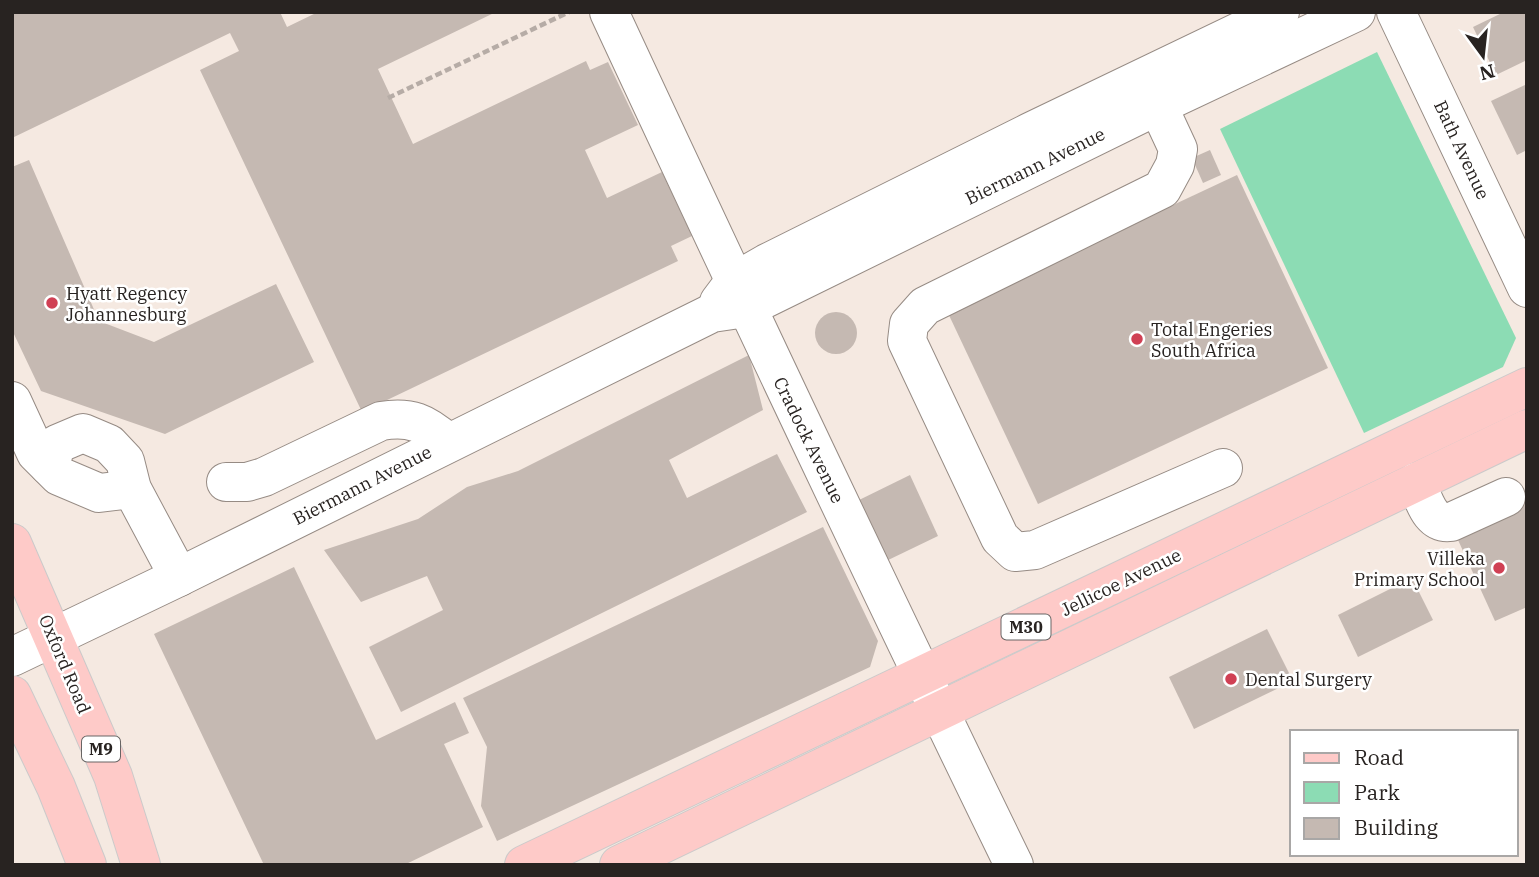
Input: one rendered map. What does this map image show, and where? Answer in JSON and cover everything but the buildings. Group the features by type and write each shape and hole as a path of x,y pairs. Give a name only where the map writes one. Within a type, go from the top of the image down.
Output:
{"main road":[{"name":"Jellicoe Avenue","path":"524,865 1527,387"},
{"name":"M30","path":"619,865 1527,429"},
{"name":"Oxford Road","path":"12,543 113,776 141,865"},
{"path":"12,695 56,787 87,865"}],"street":[{"name":"Cradock Avenue","path":"610,12 731,301 1014,865"},
{"name":"Biermann Avenue","path":"1152,92 1280,12"},
{"name":"Biermann Avenue","path":"12,657 179,578 1152,92 1356,12"},
{"name":"Bath Avenue","path":"1396,12 1527,288"},
{"path":"1152,92 1178,149 1175,165 1162,189 925,306 909,324 907,341 1000,538 1015,552 1035,550 1223,468"},
{"path":"12,401 36,453 59,476 99,494 132,489 179,578"},
{"path":"226,482 247,482 264,477 381,421 412,419 433,430 447,442"},
{"path":"1416,482 1432,515 1441,523 1451,522 1506,496"}],"path":[{"path":"388,98 569,12"}],"green space":[{"path":"1377,52 1516,338 1503,367 1364,433 1220,129"}],"place":[{"name":"Hyatt Regency Johannesburg","path":"52,303"},
{"name":"Total Engeries South Africa","path":"1137,339"},
{"name":"Villeka Primary School","path":"1499,568"},
{"name":"Dental Surgery","path":"1231,679"}]}
